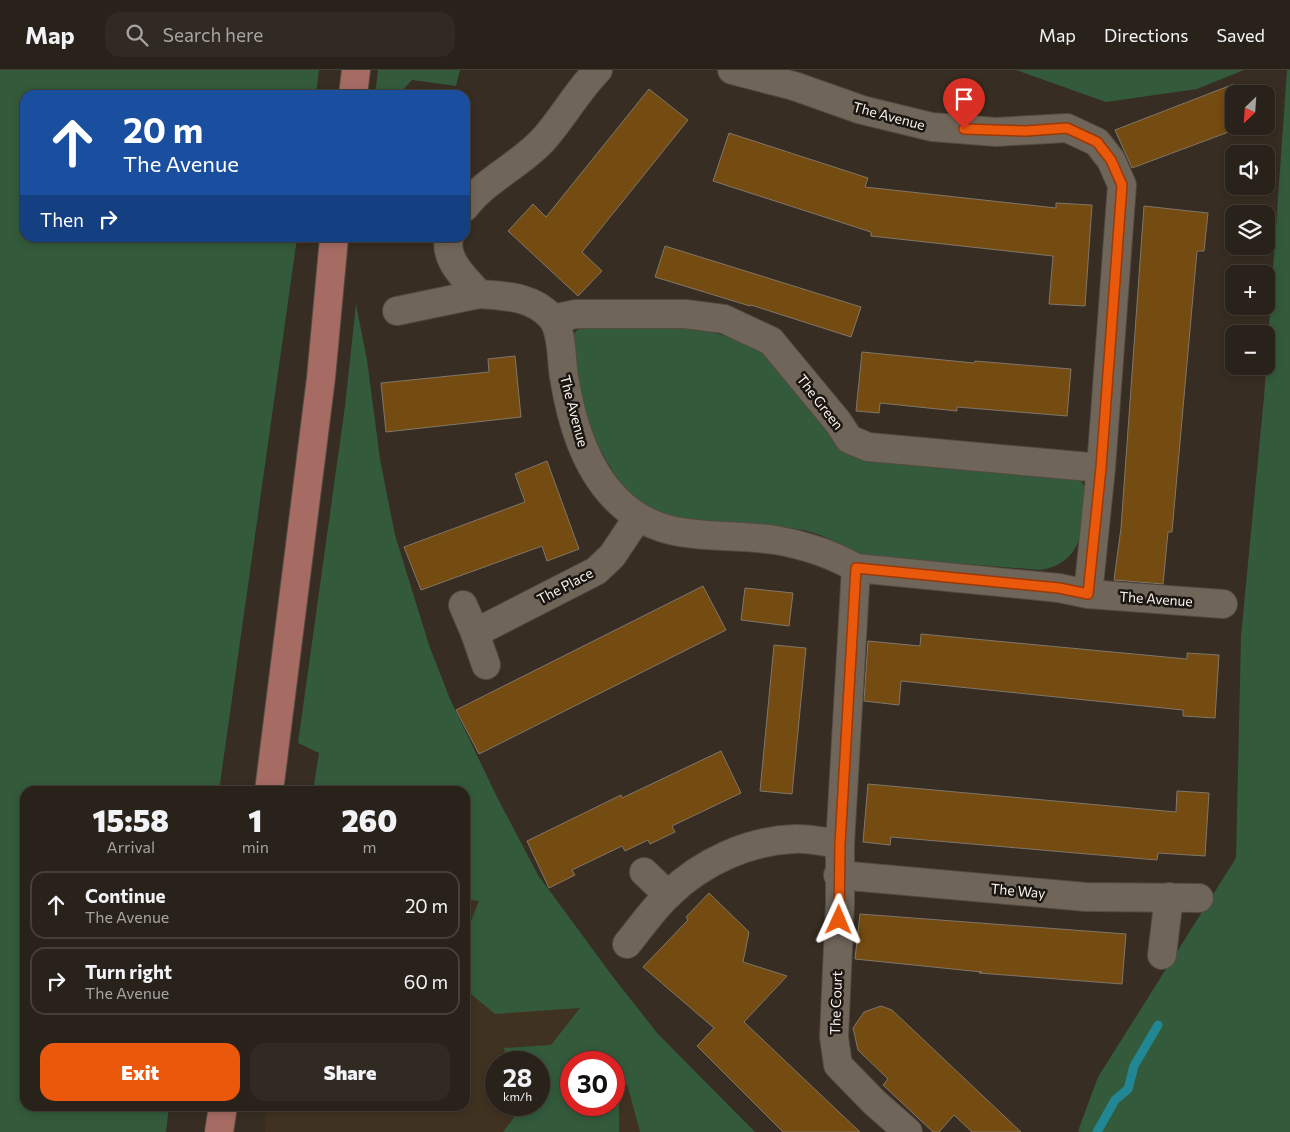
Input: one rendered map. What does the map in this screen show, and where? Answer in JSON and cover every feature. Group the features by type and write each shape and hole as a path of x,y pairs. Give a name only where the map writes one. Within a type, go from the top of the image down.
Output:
{"main road":[{"path":"354,90 356,70"},
{"path":"270,786 320,388 334,242"},
{"path":"219,1132 222,1111"}],"street":[{"path":"470,201 474,195 514,165 544,139 583,86 598,70"},
{"name":"The Avenue","path":"732,70 794,86 862,110 932,127 996,132 1067,128 1097,142 1111,160 1122,185 1101,468 1088,594"},
{"path":"449,242 448,254 455,266 479,294"},
{"path":"398,311 479,294 516,297 537,305 553,319"},
{"name":"The Green","path":"553,319 576,314 686,314 724,320 771,341 832,415 849,439 868,447 1101,468"},
{"name":"The Avenue","path":"553,319 578,436 595,474 615,498 638,518 675,533 774,540 831,554 856,568 1059,588 1088,594 1223,604"},
{"name":"The Place","path":"475,633 596,571 612,556 638,518"},
{"path":"627,944 668,895 687,878 718,859 753,845 794,839 840,844 856,568"},
{"path":"463,605 486,665"},
{"name":"The Court","path":"840,844 838,875 840,903 834,1037 838,1065 874,1102 908,1132"},
{"path":"644,872 668,895"},
{"name":"The Way","path":"838,875 1086,897 1199,898"},
{"path":"1162,955 1170,897"}],"shaded area":[{"path":"470,900 564,914 658,1034 755,1132 265,1132 266,1111 470,1111"}],"green space":[{"path":"0,70 319,70 317,90 20,90 20,242 296,242 220,786 20,786 20,1111 168,1111 166,1132 0,1132"},
{"path":"378,70 460,70 456,86 412,80 403,90 376,90"},
{"path":"1016,70 1244,70 1197,89 1106,102"},
{"path":"1287,70 1290,70 1290,1132 1081,1132 1078,1131 1098,1077 1236,858 1241,636 1266,375 1275,375 1275,325 1269,325 1270,315 1275,315 1275,265 1273,265"},
{"path":"356,304 367,360 380,459 395,535 429,645 450,699 498,799 538,875 613,977 658,1034 755,1132 640,1132 627,1084 625,1086 625,1051 560,1051 560,1116 619,1116 619,1132 503,1132 515,1116 550,1116 550,1051 505,1051 504,1048 551,1045 580,1008 495,1014 470,993 470,924 479,901 470,900 470,786 314,786 319,753 298,743 345,406"},
{"path":"586,326 687,328 712,332 757,346 867,460 1077,477 1084,485 1087,497 1078,542 1074,550 1061,563 1040,570 866,556 820,535 803,530 698,522 663,513 636,498 626,488 607,462 586,421 578,390 571,343 576,332"}],"building":[{"path":"1225,87 1225,133 1132,168 1115,130"},
{"path":"649,89 688,120 582,252 602,271 578,296 508,231 533,204 546,217"},
{"path":"729,133 868,178 865,187 1056,208 1056,203 1092,205 1085,306 1049,304 1053,256 871,236 871,232 713,181"},
{"path":"1144,206 1208,213 1204,251 1197,251 1172,532 1168,532 1163,584 1114,580 1121,528"},
{"path":"665,246 861,307 851,337 655,277"},
{"path":"862,352 974,363 975,361 1071,369 1067,416 957,407 957,411 880,403 879,413 856,411"},
{"path":"515,356 521,417 386,432 381,383 489,372 488,359"},
{"path":"547,461 579,549 547,561 542,546 421,590 404,547 525,502 515,474"},
{"path":"703,586 726,630 479,754 456,710"},
{"path":"745,588 793,593 789,626 741,620"},
{"path":"921,634 1187,659 1187,653 1219,655 1215,718 1183,716 1183,710 901,681 899,705 864,701 868,641 920,646"},
{"path":"774,645 806,648 792,794 760,791"},
{"path":"721,751 741,793 672,826 675,832 650,844 648,840 625,851 622,846 572,870 575,875 549,888 527,841 621,795 622,798"},
{"path":"868,784 1176,812 1177,791 1209,793 1205,856 1158,853 1157,860 891,837 890,845 863,842"},
{"path":"709,893 749,932 743,962 787,976 744,1022 860,1132 783,1132 697,1046 714,1028 643,967 688,920 686,917"},
{"path":"860,914 1126,934 1122,984 979,973 982,972 855,959"},
{"path":"881,1006 892,1010 1021,1132 972,1132 954,1115 939,1132 933,1132 883,1085 888,1079 858,1050 853,1028 864,1012"}],"waterway":[{"path":"1097,1132 1115,1100 1128,1089 1134,1066 1158,1025"}],"route":[{"path":"839,920 838,875 856,568 1059,588 1088,594 1101,468 1122,185 1111,160 1097,142 1067,128 996,132 964,129"}]}
